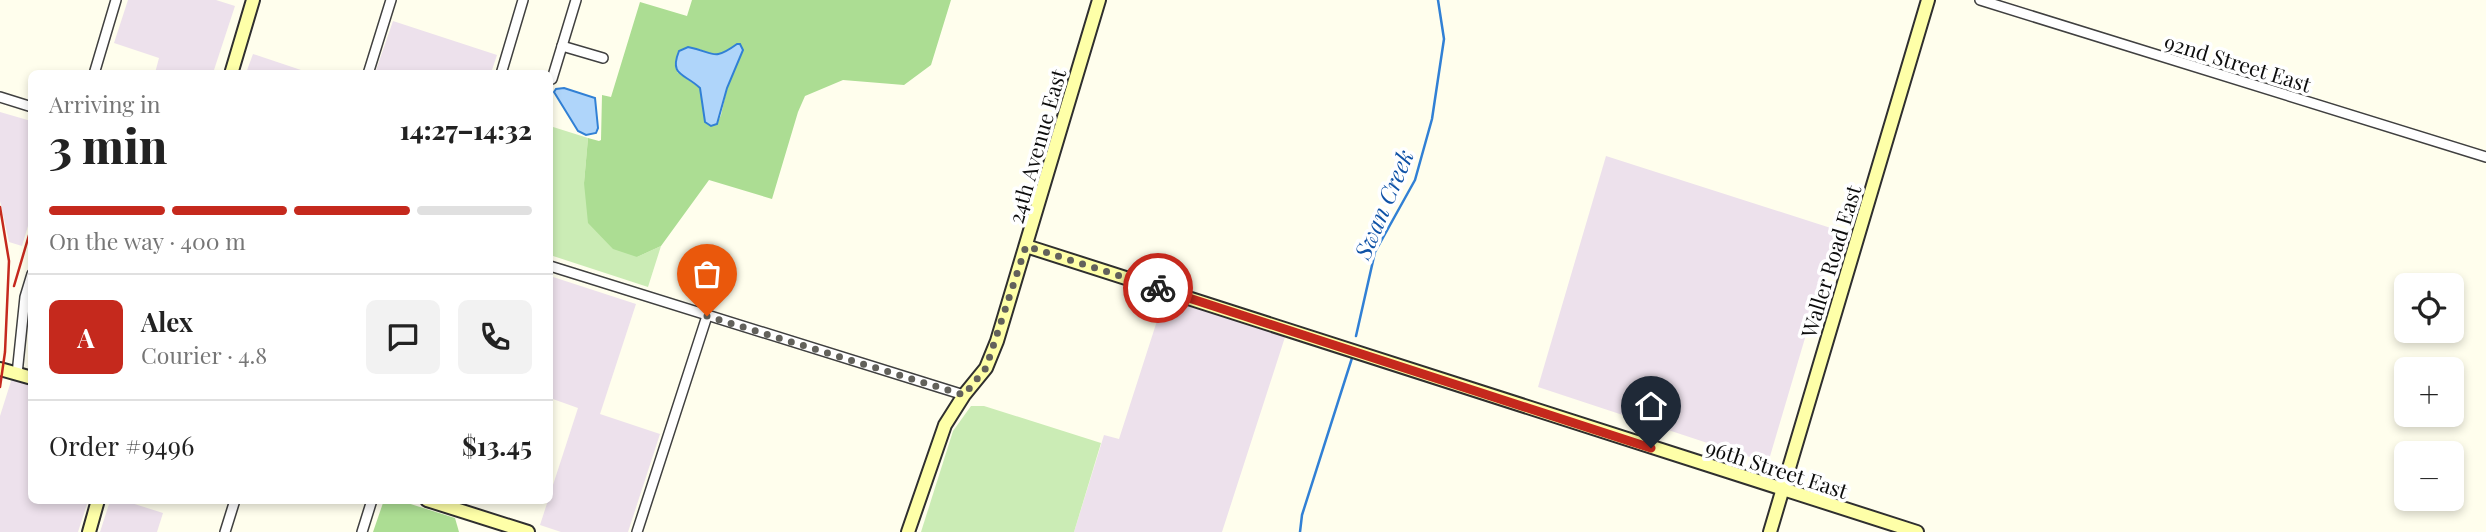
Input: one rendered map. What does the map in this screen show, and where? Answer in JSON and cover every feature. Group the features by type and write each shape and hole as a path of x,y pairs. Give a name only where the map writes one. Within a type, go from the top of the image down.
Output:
{"street":[{"path":"95,70 116,0"},
{"path":"232,70 253,0"},
{"path":"369,70 391,0"},
{"path":"502,70 523,0"},
{"path":"553,76 576,0"},
{"name":"24th Avenue East","path":"908,532 940,436 964,395 986,368 1026,246 1099,0"},
{"name":"Waller Road East","path":"1770,532 1928,0"},
{"name":"92nd Street East","path":"1980,0 2486,156"},
{"path":"562,46 603,58"},
{"path":"0,97 28,106"},
{"name":"96th Street East","path":"1026,246 1782,491 1917,532"},
{"path":"553,267 964,395"},
{"path":"17,374 28,287"},
{"path":"637,532 707,316"},
{"path":"0,369 28,377"},
{"path":"89,532 97,504"},
{"path":"225,532 234,504"},
{"path":"362,532 371,504"},
{"path":"440,504 528,532"}],"shaded area":[{"path":"128,0 216,0 235,6 214,70 156,70 159,58 114,43"},
{"path":"393,21 497,55 492,70 376,70"},
{"path":"253,54 301,70 247,70"},
{"path":"0,112 28,120 28,226 22,246 9,242 0,201"},
{"path":"1606,156 1837,230 1768,463 1538,387"},
{"path":"553,277 636,304 600,414 660,434 628,532 561,532 540,525 547,504 553,504 553,485 578,408 553,399"},
{"path":"1165,296 1286,334 1222,532 1074,532 1104,435 1119,439"},
{"path":"12,378 28,384 28,504 87,504 78,532 0,532 0,416"},
{"path":"109,504 134,504 163,513 157,532 100,532"}],"green space":[{"path":"692,0 951,0 931,65 904,85 843,80 805,96 772,199 709,180 661,246 637,257 613,249 588,223 584,183 588,138 601,140 602,95 611,97 640,2 687,16","holes":["737,44 717,124 700,88 677,72 699,49 719,54"]},
{"path":"553,127 588,138 584,183 637,257 661,246 648,287 553,256"},
{"path":"971,406 984,406 1101,443 1074,532 921,532 953,431"},
{"path":"383,504 411,504 455,518 459,532 373,532"}],"water":[{"path":"740,44 743,50 727,88 717,124 711,126 705,122 700,88 677,70 676,59 679,51 688,47 718,54"},
{"path":"564,88 595,98 598,128 596,133 586,135 578,131 554,92"}],"waterway":[{"name":"Swan Creek","path":"1356,336 1375,252 1415,180 1432,119 1444,39 1438,0"},
{"name":"Swan Creek","path":"1300,532 1302,515 1352,358"}],"railway":[{"path":"0,207 9,261 5,352 0,387"},
{"path":"14,286 28,239"}],"way so far":[{"path":"707,316 964,395 986,368 1026,246 1158,288"}],"route":[{"path":"1158,288 1651,448"}]}
